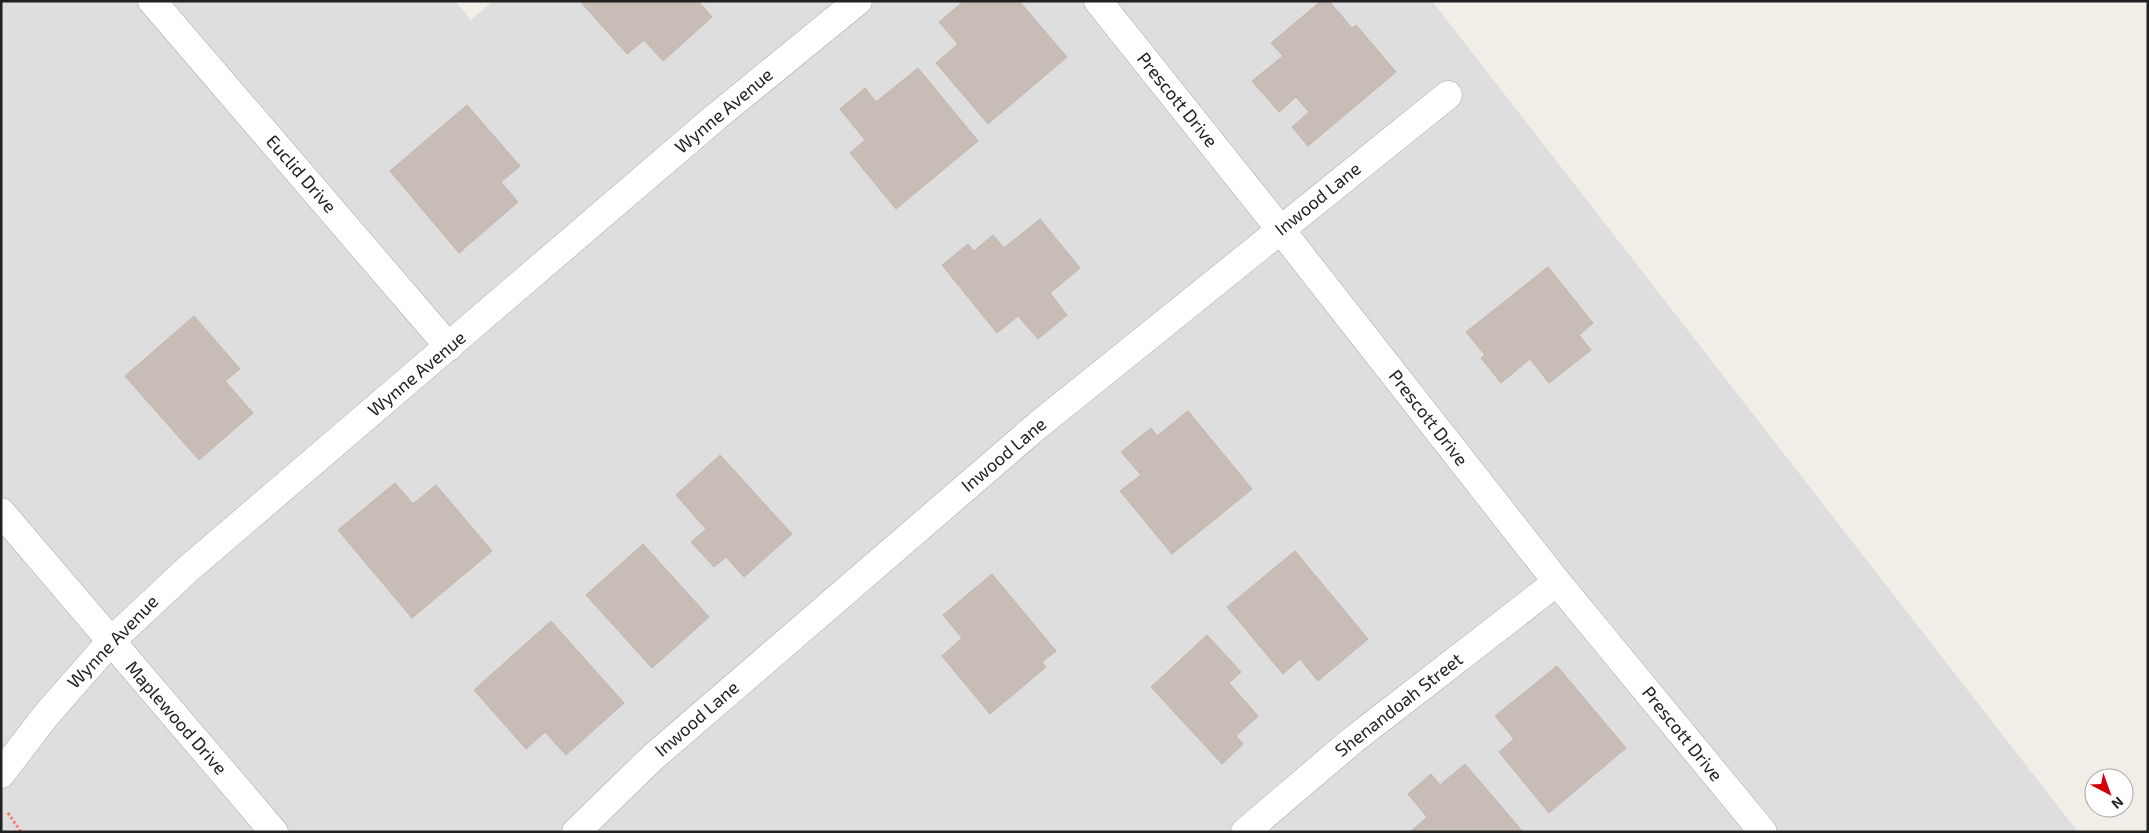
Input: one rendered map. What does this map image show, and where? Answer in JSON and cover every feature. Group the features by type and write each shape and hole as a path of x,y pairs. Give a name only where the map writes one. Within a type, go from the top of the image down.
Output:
{"street":[{"name":"Euclid Drive","path":"152,1 449,347"},
{"name":"Wynne Avenue","path":"1,774 47,714 111,641 154,599 240,522 449,347 717,116 858,1"},
{"name":"Prescott Drive","path":"1098,1 1557,582 1763,832"},
{"name":"Inwood Lane","path":"576,832 652,758 1037,426 1448,95"},
{"name":"Maplewood Drive","path":"1,512 274,832"},
{"name":"Shenandoah Street","path":"1245,832 1353,740 1557,582"}],"path":[{"path":"8,813 21,832"}],"shaded area":[{"path":"1,1 455,1 471,20 493,1 1432,1 2078,832 1,832"}],"building":[{"path":"580,1 698,1 712,17 663,61 644,40 627,54"},
{"path":"964,1 1019,1 1067,57 988,124 936,63 958,44 939,22"},
{"path":"1321,1 1329,1 1352,28 1356,25 1396,72 1308,146 1292,127 1309,112 1296,97 1279,112 1252,81 1283,56 1271,43"},
{"path":"918,68 978,141 896,209 850,153 865,140 840,109 865,88 876,102"},
{"path":"467,105 520,166 501,182 518,202 459,253 390,171"},
{"path":"1040,219 1080,268 1050,293 1067,315 1038,339 1018,316 997,333 942,265 968,244 974,251 993,235 1004,248"},
{"path":"1548,267 1593,323 1579,335 1591,350 1549,383 1530,359 1501,383 1481,358 1485,355 1466,332"},
{"path":"194,316 240,369 225,381 253,413 199,460 125,376"},
{"path":"1188,411 1252,489 1172,554 1120,491 1141,475 1121,452 1151,428 1157,436"},
{"path":"720,455 792,534 744,577 726,557 714,567 691,542 706,529 676,495"},
{"path":"395,483 413,504 436,485 492,551 412,618 338,530"},
{"path":"643,544 709,617 652,668 586,595"},
{"path":"1295,551 1368,639 1318,681 1300,659 1283,674 1227,607"},
{"path":"992,574 1056,651 1042,662 1046,667 990,714 942,656 962,638 943,615"},
{"path":"551,621 624,703 566,755 545,732 526,749 474,690"},
{"path":"1207,635 1241,672 1229,683 1258,716 1236,736 1243,744 1222,764 1151,687"},
{"path":"1557,666 1626,748 1549,813 1499,752 1514,739 1495,716"},
{"path":"1465,764 1523,832 1410,832 1427,817 1408,794 1431,774 1440,785"}]}
